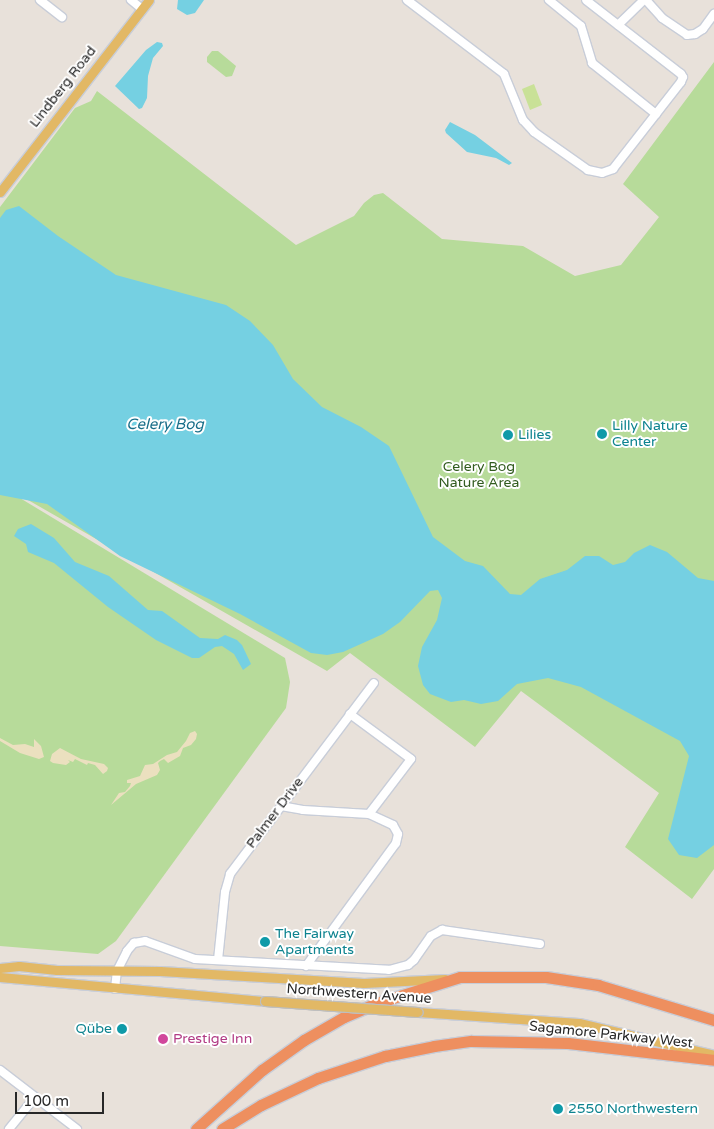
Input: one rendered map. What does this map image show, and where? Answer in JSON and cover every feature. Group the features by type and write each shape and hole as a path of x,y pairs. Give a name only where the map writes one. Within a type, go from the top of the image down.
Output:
{"highway":[{"name":"Sagamore Parkway West","path":"196,1129 262,1070 312,1035 344,1017 377,1003 460,977 546,977 598,985 714,1020"},
{"name":"Sagamore Parkway West","path":"222,1129 261,1104 318,1078 384,1056 434,1046 471,1042 568,1043 714,1060"}],"main road":[{"name":"Lindberg Road","path":"0,192 149,0"},
{"name":"Northwestern Avenue","path":"0,968 19,966 57,970 160,971 364,983 460,977"},
{"name":"Northwestern Avenue","path":"0,978 265,1001 579,1023 714,1055"}],"street":[{"path":"40,0 62,17"},
{"path":"131,0 142,9"},
{"path":"407,0 504,74 528,125 588,170 602,173 612,169 681,82 682,74 586,0"},
{"path":"549,0 581,26 592,63 656,114"},
{"path":"618,25 645,0 662,18 687,35 695,34 703,29 714,14"},
{"name":"Palmer Drive","path":"218,960 225,892 230,874 374,683"},
{"path":"350,714 411,759 368,814"},
{"path":"281,806 303,810 368,814 393,825 398,834 396,843 306,966"},
{"path":"115,989 118,971 131,946 145,941 190,957 306,966 398,969 414,960 431,936 442,930 540,944"},
{"path":"0,1070 76,1129"},
{"path":"9,1129 35,1097"}],"green space":[{"path":"212,51 218,51 236,66 232,76 226,77 207,62 207,57"},
{"name":"Celery Bog Nature Area","path":"714,62 714,869 692,899 625,847 659,793 521,691 475,747 350,653 327,671 0,484 0,207 75,108 91,101 97,91 296,245 354,216 364,203 374,195 383,193 442,239 523,246 575,276 621,265 659,217 623,184"},
{"path":"534,84 542,105 530,110 522,89"},
{"path":"0,486 285,658 290,682 286,708 116,941 98,954 0,946"}],"sand":[{"path":"195,731 197,734 196,739 191,745 183,748 180,756 168,763 164,759 160,761 158,763 160,770 157,775 136,784 111,805 119,793 125,792 130,786 131,783 127,783 127,780 140,776 145,765 153,764 167,755 177,752 190,733"},
{"path":"0,738 13,745 25,744 34,747 34,739 41,746 44,757 39,759 20,753 0,741"},
{"path":"60,748 81,759 104,764 108,768 107,771 103,774 95,765 88,763 87,765 75,759 73,762 68,760 70,762 66,765 53,763 50,761 52,754"}],"water":[{"path":"178,0 204,0 195,13 187,15 177,9"},
{"path":"157,42 162,43 163,46 153,58 148,76 147,98 142,108 139,109 115,86 146,50"},
{"path":"450,122 475,135 512,163 509,165 496,158 467,152 446,133 445,130"},
{"name":"Celery Bog","path":"19,206 58,236 116,275 226,305 250,321 273,345 293,379 322,407 361,427 389,446 433,537 465,561 483,566 510,594 521,595 540,579 567,570 585,556 599,556 613,565 625,562 634,553 650,545 667,552 698,578 714,581 714,845 697,858 679,855 668,839 689,756 680,741 581,687 548,678 517,684 498,701 481,704 464,700 451,702 430,694 423,685 418,666 422,647 437,620 442,598 438,590 430,591 400,622 383,634 343,652 327,655 311,653 240,614 120,556 47,504 0,495 0,218 6,210"},
{"path":"31,524 54,538 75,562 109,576 148,610 162,611 200,638 218,639 225,635 237,640 242,645 251,664 243,670 234,654 222,646 215,647 199,658 192,658 156,640 108,607 54,563 28,552 26,544 14,536 18,529"}],"place":[{"name":"Lilly Nature Center","path":"602,434"},
{"name":"Lilies","path":"508,435"},
{"name":"The Fairway Apartments","path":"265,942"},
{"name":"Qübe","path":"122,1029"},
{"name":"Prestige Inn","path":"163,1039"},
{"name":"2550 Northwestern","path":"558,1109"}]}
